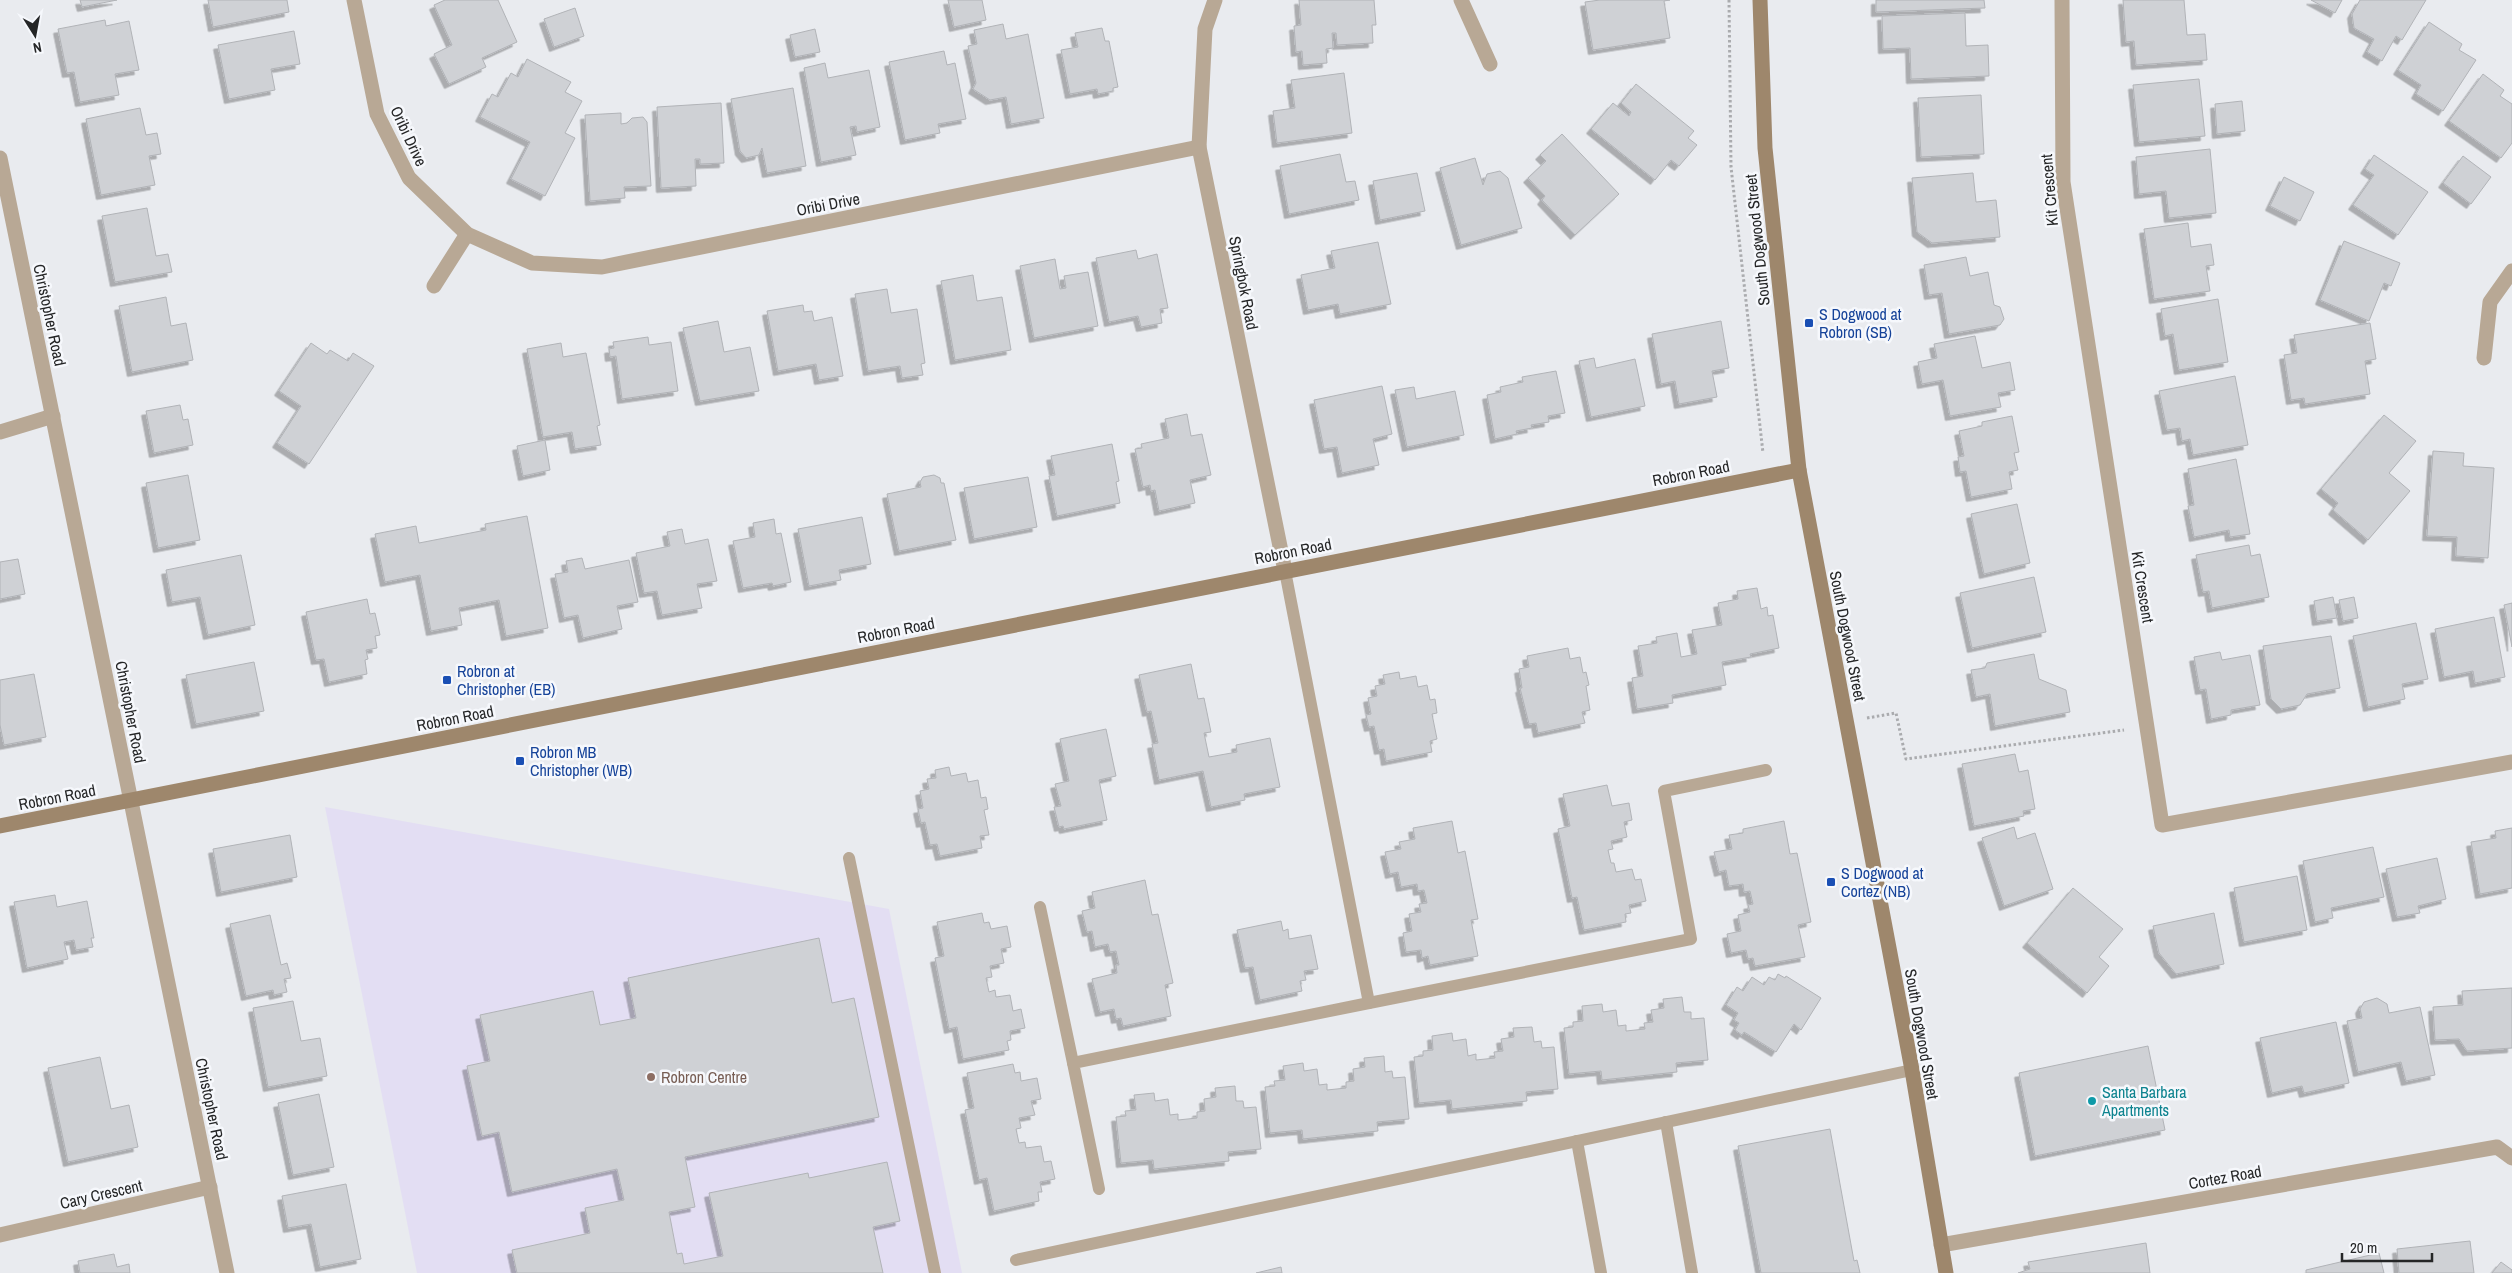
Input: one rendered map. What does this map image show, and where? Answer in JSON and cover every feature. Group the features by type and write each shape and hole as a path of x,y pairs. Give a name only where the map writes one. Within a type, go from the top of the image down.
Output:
{"street":[{"name":"Oribi Drive","path":"354,0 377,114 409,178 467,234 532,262 602,267 1199,147"},
{"name":"Springbok Road","path":"1215,0 1205,28 1199,147 1285,571"},
{"path":"1461,0 1490,64"},
{"name":"South Dogwood Street","path":"1760,0 1765,148 1799,470 1912,1070 1946,1273"},
{"name":"Kit Crescent","path":"2062,0 2063,182 2162,825 2512,762"},
{"name":"Christopher Road","path":"0,158 227,1273"},
{"path":"434,286 467,234"},
{"path":"2484,358 2490,302 2512,270"},
{"path":"0,432 53,416"},
{"name":"Robron Road","path":"0,826 1799,470"},
{"name":"Cortez Road","path":"1941,1245 2497,1147 2512,1158"},
{"name":"Cary Crescent","path":"0,1235 210,1187"}],"lane":[{"path":"1285,571 1369,1003"},
{"path":"1073,1062 1691,939 1664,790 1766,770"},
{"path":"849,858 935,1273"},
{"path":"1040,907 1099,1189"},
{"path":"1016,1260 1912,1070"},
{"path":"1666,1122 1692,1273"},
{"path":"1577,1141 1601,1273"}],"path":[{"path":"1729,0 1731,167 1765,476"},
{"path":"1847,721 1896,713 1906,759 2146,726"}],"shaded area":[{"name":"Robron Centre","path":"325,807 889,909 962,1273 417,1273"}],"building":[{"path":"80,0 117,0 82,7"},
{"path":"208,0 287,0 289,12 213,27"},
{"path":"445,0 498,0 517,42 482,58 486,67 449,84 434,54 452,45 434,5"},
{"path":"948,0 982,0 986,20 954,27"},
{"path":"1299,0 1374,0 1376,25 1372,25 1373,43 1337,45 1336,33 1332,33 1333,48 1326,49 1327,63 1303,65 1302,51 1296,52 1294,26 1301,25"},
{"path":"1600,0 1670,0 1664,1 1670,38 1593,50 1585,2"},
{"path":"1876,0 1984,0 1985,8 1876,12"},
{"path":"2123,0 2184,0 2187,35 2205,34 2207,60 2136,65 2134,41 2126,42"},
{"path":"2311,0 2342,0 2335,13"},
{"path":"2360,0 2426,0 2402,40 2396,36 2382,61 2367,52 2374,39 2354,28 2352,14"},
{"path":"575,8 584,36 554,47 544,19"},
{"path":"1965,13 1966,46 1988,45 1989,76 1911,79 1910,48 1883,49 1882,16"},
{"path":"105,20 106,26 129,21 139,70 115,74 119,95 80,102 74,72 67,73 58,29"},
{"path":"2429,22 2462,44 2459,50 2476,60 2443,111 2416,94 2421,85 2398,70"},
{"path":"1003,24 1006,39 1028,34 1044,118 1011,124 1006,97 990,100 973,89 976,83 968,46 977,44 974,30"},
{"path":"1102,28 1105,41 1109,41 1118,87 1113,88 1113,91 1098,94 1097,89 1070,94 1061,50 1078,47 1075,33"},
{"path":"815,29 820,52 795,57 790,35"},
{"path":"294,31 300,64 271,69 275,90 229,99 218,45"},
{"path":"944,51 947,65 955,63 966,119 938,124 940,133 905,140 889,62"},
{"path":"527,59 571,82 565,92 582,101 565,133 575,138 545,196 511,179 530,142 480,117 492,94 498,97 511,73 518,77"},
{"path":"825,63 828,78 869,70 880,127 857,132 856,126 850,127 856,155 821,162 804,68"},
{"path":"1344,73 1352,133 1277,143 1273,111 1295,108 1291,80"},
{"path":"2483,74 2504,90 2500,96 2512,104 2512,143 2501,158 2449,121"},
{"path":"2199,79 2205,136 2139,142 2133,85"},
{"path":"1636,84 1694,131 1688,138 1697,145 1679,166 1671,160 1655,180 1591,129 1613,103 1629,116 1631,112 1621,103"},
{"path":"793,88 806,166 767,173 762,148 759,155 746,158 740,151 731,99"},
{"path":"1981,95 1984,154 1921,157 1918,98"},
{"path":"2242,101 2245,131 2217,134 2215,104"},
{"path":"721,103 724,163 700,164 700,159 695,159 696,186 661,188 657,107"},
{"path":"140,108 146,135 157,133 161,154 149,156 155,185 101,195 86,119"},
{"path":"621,113 621,124 627,123 632,118 643,117 647,122 651,186 624,187 625,198 590,201 585,115"},
{"path":"1562,134 1619,194 1575,235 1542,200 1545,196 1528,178 1546,161 1540,155"},
{"path":"2210,149 2216,213 2169,218 2166,191 2139,194 2136,157"},
{"path":"1340,154 1346,182 1355,181 1359,200 1289,214 1280,166"},
{"path":"2374,155 2428,192 2398,235 2353,205 2374,175 2365,169"},
{"path":"2463,156 2491,177 2471,204 2443,183"},
{"path":"1475,158 1483,185 1487,174 1500,171 1508,178 1522,228 1461,245 1440,168"},
{"path":"1417,173 1425,211 1380,220 1373,181"},
{"path":"1973,173 1976,202 1996,200 2000,237 1932,243 1917,232 1912,178"},
{"path":"2284,177 2314,192 2300,221 2270,206"},
{"path":"147,208 156,256 168,254 172,272 115,282 102,216"},
{"path":"2188,223 2191,247 2211,244 2214,265 2206,266 2210,291 2154,299 2144,229"},
{"path":"2344,241 2400,263 2391,286 2384,283 2369,321 2320,300"},
{"path":"1378,242 1391,304 1340,314 1338,304 1308,310 1301,275 1335,268 1331,251"},
{"path":"1136,250 1138,259 1157,254 1168,308 1160,309 1162,323 1141,327 1138,316 1109,322 1096,258"},
{"path":"1966,257 1970,276 1988,272 1994,305 2000,307 2004,319 2000,325 1949,334 1942,293 1929,295 1924,265"},
{"path":"1055,259 1060,289 1066,288 1064,276 1088,272 1098,326 1034,338 1020,266"},
{"path":"973,275 977,301 1002,297 1011,350 955,360 941,281"},
{"path":"887,289 891,313 917,309 925,363 921,364 923,375 902,378 900,366 868,371 855,294"},
{"path":"166,297 171,326 186,323 193,360 132,372 119,306"},
{"path":"2218,299 2228,362 2179,370 2173,334 2165,336 2161,309"},
{"path":"803,305 804,312 812,311 814,321 832,317 843,376 819,380 816,364 778,371 767,311"},
{"path":"718,321 724,352 750,347 759,391 700,401 683,328"},
{"path":"1721,321 1729,368 1712,371 1717,397 1679,404 1675,381 1661,384 1652,334"},
{"path":"2370,323 2376,359 2365,361 2370,394 2305,404 2304,398 2291,400 2284,355 2297,353 2294,335"},
{"path":"1975,336 1982,368 2010,362 2015,390 1998,393 2001,407 1950,416 1943,380 1922,384 1918,362 1937,358 1934,344"},
{"path":"648,337 649,345 671,342 678,391 622,399 616,356 610,357 609,349 614,348 613,342"},
{"path":"311,343 327,354 330,350 348,361 353,353 374,366 309,464 277,443 301,406 279,391"},
{"path":"561,343 563,357 586,353 600,425 597,426 601,445 575,449 572,432 543,437 527,349"},
{"path":"1594,358 1596,368 1635,359 1645,406 1591,417 1579,361"},
{"path":"1556,371 1565,413 1548,416 1549,422 1531,425 1532,428 1516,431 1517,434 1495,439 1487,395 1501,392 1500,387 1523,382 1522,377"},
{"path":"2235,376 2248,445 2193,455 2190,439 2182,441 2180,428 2167,430 2159,391"},
{"path":"1382,386 1392,434 1373,439 1379,465 1342,473 1337,447 1324,449 1314,400"},
{"path":"1414,387 1416,399 1455,391 1464,435 1407,447 1395,390"},
{"path":"180,405 183,420 188,419 193,445 154,453 146,411"},
{"path":"1187,414 1191,436 1202,434 1211,475 1190,480 1195,503 1159,511 1155,490 1151,491 1150,485 1143,487 1135,449 1142,448 1141,444 1169,438 1165,419"},
{"path":"2384,415 2416,441 2389,473 2410,491 2368,540 2333,510 2338,503 2321,489"},
{"path":"2012,416 2019,452 2014,453 2018,470 2009,472 2012,489 1971,497 1966,471 1960,472 1958,457 1964,456 1959,431 1982,426 1982,422"},
{"path":"545,440 550,470 523,476 517,446"},
{"path":"1112,444 1119,481 1116,482 1120,503 1057,516 1049,476 1055,475 1051,456"},
{"path":"2433,451 2464,453 2463,466 2494,468 2488,558 2456,556 2457,537 2427,536"},
{"path":"2236,459 2250,534 2230,537 2229,530 2194,537 2188,506 2194,505 2188,469"},
{"path":"188,475 200,540 158,548 146,483"},
{"path":"934,475 940,478 941,483 944,483 956,540 899,551 887,494 921,487 920,482 923,477"},
{"path":"1028,477 1037,527 974,539 964,488"},
{"path":"2017,504 2030,563 1984,574 1971,514"},
{"path":"527,516 548,628 506,636 499,600 459,608 462,625 431,631 420,575 385,582 375,534 416,526 419,543 486,530 485,524"},
{"path":"862,517 871,564 839,570 841,580 809,586 798,529"},
{"path":"774,519 776,534 781,533 791,582 773,586 772,583 743,588 733,541 755,537 753,523"},
{"path":"682,529 685,544 708,539 717,581 697,584 702,608 662,615 657,591 644,593 636,553 670,546 667,532"},
{"path":"2249,545 2251,556 2260,554 2269,597 2212,608 2209,591 2203,592 2196,555"},
{"path":"241,555 255,625 208,635 200,597 172,602 166,570"},
{"path":"582,558 585,569 629,560 638,602 617,606 622,629 583,638 578,615 564,618 555,574 568,572 566,561"},
{"path":"18,559 25,594 0,599 0,562"},
{"path":"2034,577 2046,632 1972,648 1960,593"},
{"path":"1757,588 1761,609 1767,607 1768,616 1773,615 1779,648 1750,654 1751,657 1722,662 1726,685 1672,695 1673,703 1637,709 1632,678 1643,676 1638,646 1657,643 1656,637 1677,633 1681,657 1697,654 1692,630 1722,625 1718,603 1738,599 1737,591"},
{"path":"2333,597 2337,618 2317,621 2314,601"},
{"path":"2354,597 2358,618 2343,621 2339,600"},
{"path":"367,599 370,614 375,613 380,635 375,636 377,648 366,650 368,659 365,660 367,674 329,682 324,659 316,660 306,612"},
{"path":"2512,603 2512,647 2504,605"},
{"path":"2494,617 2505,677 2475,683 2473,671 2444,677 2435,629"},
{"path":"2416,623 2428,679 2402,684 2405,699 2368,707 2353,636"},
{"path":"2331,636 2340,688 2307,694 2300,705 2281,709 2271,699 2263,646"},
{"path":"1568,648 1570,659 1580,657 1583,673 1586,672 1589,685 1586,686 1590,710 1582,712 1585,723 1538,733 1536,723 1529,724 1520,688 1522,688 1519,669 1529,667 1527,656"},
{"path":"2220,652 2222,660 2250,655 2260,705 2231,710 2231,715 2211,719 2206,689 2200,690 2194,657"},
{"path":"2034,654 2039,679 2066,690 2070,712 1995,726 1990,694 1976,697 1971,670 1985,668 1987,663"},
{"path":"254,662 264,711 196,724 186,675"},
{"path":"1191,664 1198,699 1204,698 1211,732 1204,733 1209,757 1237,752 1236,745 1270,738 1280,787 1244,794 1245,800 1211,807 1203,771 1159,780 1152,744 1158,743 1151,711 1147,712 1139,675"},
{"path":"1399,672 1400,679 1416,676 1418,687 1427,685 1430,700 1435,699 1437,713 1432,714 1437,739 1430,741 1432,752 1386,761 1384,749 1379,750 1374,726 1369,727 1366,715 1371,714 1368,698 1377,696 1375,686 1385,684 1383,675"},
{"path":"34,674 46,737 4,745 0,725 0,680"},
{"path":"1106,729 1116,776 1099,780 1107,820 1064,829 1063,826 1059,827 1054,807 1061,806 1055,784 1069,781 1060,739"},
{"path":"2015,754 2019,772 2028,770 2035,809 2023,811 2024,816 1974,826 1962,764"},
{"path":"949,767 951,776 966,773 968,782 978,780 981,798 986,797 988,809 984,810 989,835 980,836 982,848 940,856 937,844 930,845 925,822 921,823 918,809 923,808 920,791 929,789 927,779 936,778 935,770"},
{"path":"1607,785 1612,806 1629,803 1632,820 1624,822 1627,837 1611,841 1613,849 1608,850 1611,863 1614,863 1616,872 1632,869 1635,880 1641,879 1646,901 1629,905 1631,913 1625,914 1626,922 1584,930 1577,897 1572,898 1558,829 1570,826 1563,794"},
{"path":"1452,821 1458,853 1465,851 1478,919 1471,920 1478,956 1430,965 1428,956 1422,958 1421,950 1406,952 1403,933 1412,931 1409,914 1421,912 1419,904 1427,903 1424,890 1418,891 1417,884 1401,887 1398,872 1390,874 1385,852 1401,849 1399,842 1415,839 1413,828"},
{"path":"1784,821 1790,854 1797,853 1811,922 1798,925 1805,957 1755,966 1753,958 1748,959 1746,950 1731,953 1727,934 1741,931 1738,915 1750,912 1748,905 1753,904 1750,891 1744,892 1743,884 1729,886 1726,870 1719,872 1714,852 1732,849 1729,835 1743,833 1743,829"},
{"path":"2014,827 2017,839 2035,833 2053,889 2004,906 1982,838"},
{"path":"2512,828 2512,888 2480,894 2471,842 2496,838 2495,831"},
{"path":"290,835 297,877 221,892 213,849"},
{"path":"2373,847 2384,897 2331,908 2333,918 2315,922 2303,861"},
{"path":"2437,858 2446,899 2418,906 2420,913 2397,917 2386,869"},
{"path":"2297,876 2307,930 2244,942 2234,888"},
{"path":"1145,880 1152,915 1158,914 1173,983 1165,985 1171,1016 1123,1026 1121,1018 1116,1019 1114,1009 1100,1012 1092,979 1117,973 1116,965 1119,965 1116,951 1110,952 1108,944 1095,947 1092,931 1087,932 1082,911 1095,908 1092,892"},
{"path":"2073,888 2123,929 2099,957 2109,966 2087,993 2027,943"},
{"path":"55,895 57,907 87,901 94,938 91,938 93,947 76,950 74,940 64,942 68,959 27,968 14,902"},
{"path":"982,913 984,923 989,922 991,929 1007,926 1011,947 1001,949 1004,963 990,966 992,977 986,978 989,992 995,990 996,997 1010,995 1013,1011 1021,1009 1025,1028 1010,1031 1011,1040 1007,1041 1009,1050 963,1059 957,1027 949,1029 935,958 944,956 937,922"},
{"path":"2214,913 2224,964 2176,974 2159,953 2153,926"},
{"path":"270,915 281,965 287,963 291,978 284,979 287,992 274,995 273,990 246,996 230,924"},
{"path":"1281,921 1283,931 1288,929 1289,939 1311,935 1318,969 1304,971 1306,980 1300,981 1302,991 1260,1000 1253,967 1245,968 1237,930"},
{"name":"Robron Centre","path":"819,938 832,1003 854,998 879,1117 685,1157 695,1207 669,1212 677,1254 682,1253 684,1264 723,1256 709,1193 808,1173 809,1178 887,1162 900,1221 873,1227 883,1273 517,1273 512,1250 590,1233 585,1208 624,1200 617,1169 512,1192 499,1132 482,1136 467,1066 490,1061 480,1015 593,991 600,1025 636,1018 628,978"},
{"path":"1778,974 1785,978 1786,976 1821,998 1801,1030 1794,1024 1776,1052 1744,1032 1742,1035 1735,1030 1739,1023 1734,1020 1738,1013 1726,1005 1737,987 1743,991 1752,977 1764,985 1769,977 1775,980"},
{"path":"2512,988 2512,1048 2467,1051 2459,1039 2435,1040 2433,1007 2463,1005 2462,991"},
{"path":"1682,997 1684,1012 1691,1012 1691,1019 1704,1018 1708,1060 1676,1063 1677,1072 1602,1080 1601,1071 1569,1074 1564,1028 1573,1027 1573,1022 1583,1021 1582,1006 1602,1004 1603,1012 1616,1010 1618,1026 1626,1025 1626,1031 1645,1029 1644,1023 1653,1022 1651,1010 1664,1008 1663,999"},
{"path":"2377,998 2387,1004 2389,1013 2420,1007 2435,1075 2406,1081 2401,1062 2358,1072 2347,1021 2362,1018 2360,1009 2364,1002"},
{"path":"293,1001 301,1041 320,1038 327,1076 268,1087 253,1008"},
{"path":"2336,1022 2349,1083 2304,1093 2302,1086 2272,1093 2260,1038"},
{"path":"1532,1027 1534,1042 1541,1041 1542,1048 1554,1047 1558,1089 1526,1092 1527,1101 1452,1109 1451,1100 1419,1103 1414,1057 1423,1056 1423,1051 1433,1050 1432,1036 1452,1033 1453,1041 1466,1039 1468,1056 1476,1054 1476,1060 1495,1058 1494,1052 1503,1051 1501,1039 1514,1037 1513,1028"},
{"name":"Santa Barbara Apartments","path":"2148,1046 2165,1130 2035,1156 2019,1073"},
{"path":"1384,1056 1385,1072 1392,1071 1393,1078 1405,1077 1409,1119 1377,1122 1378,1131 1303,1139 1302,1130 1270,1133 1265,1087 1275,1086 1274,1081 1285,1080 1283,1066 1303,1063 1304,1071 1317,1069 1319,1085 1327,1084 1327,1090 1346,1088 1346,1082 1354,1081 1353,1069 1365,1067 1364,1058"},
{"path":"100,1057 111,1109 129,1105 138,1147 68,1162 48,1068"},
{"path":"1013,1064 1015,1073 1020,1072 1021,1081 1037,1078 1041,1099 1031,1101 1035,1115 1019,1118 1021,1128 1016,1129 1019,1143 1025,1142 1026,1148 1041,1146 1044,1162 1051,1161 1055,1179 1040,1182 1042,1192 1038,1192 1039,1201 994,1211 987,1178 979,1180 965,1110 974,1108 967,1073"},
{"path":"1235,1086 1236,1101 1243,1101 1244,1108 1256,1107 1261,1149 1228,1152 1229,1161 1154,1169 1153,1160 1121,1163 1116,1117 1126,1116 1125,1111 1136,1110 1134,1095 1154,1093 1155,1101 1168,1099 1170,1115 1178,1114 1178,1120 1197,1118 1197,1112 1205,1111 1204,1099 1216,1097 1215,1088"},
{"path":"319,1094 334,1167 293,1175 278,1103"},
{"path":"1830,1129 1854,1261 1857,1260 1860,1273 1761,1273 1738,1146"},
{"path":"346,1184 361,1259 320,1267 311,1224 288,1228 282,1196"},
{"path":"2470,1241 2474,1273 2399,1273 2397,1249"},
{"path":"2146,1243 2150,1273 2018,1273 2030,1269 2028,1262"},
{"path":"2379,1253 2384,1273 2306,1273 2306,1270"},
{"path":"114,1254 117,1267 129,1264 130,1273 80,1273 78,1261"},
{"path":"2501,1262 2512,1270 2512,1273 2492,1273"},
{"path":"1281,1267 1282,1273 1256,1273"}],"place":[{"name":"S Dogwood at Robron (SB)","path":"1809,323"},
{"name":"Robron at Christopher (EB)","path":"447,680"},
{"name":"Robron MB Christopher (WB)","path":"520,761"},
{"name":"S Dogwood at Cortez (NB)","path":"1831,882"},
{"name":"Robron Centre","path":"651,1077"},
{"name":"Santa Barbara Apartments","path":"2092,1101"}]}
